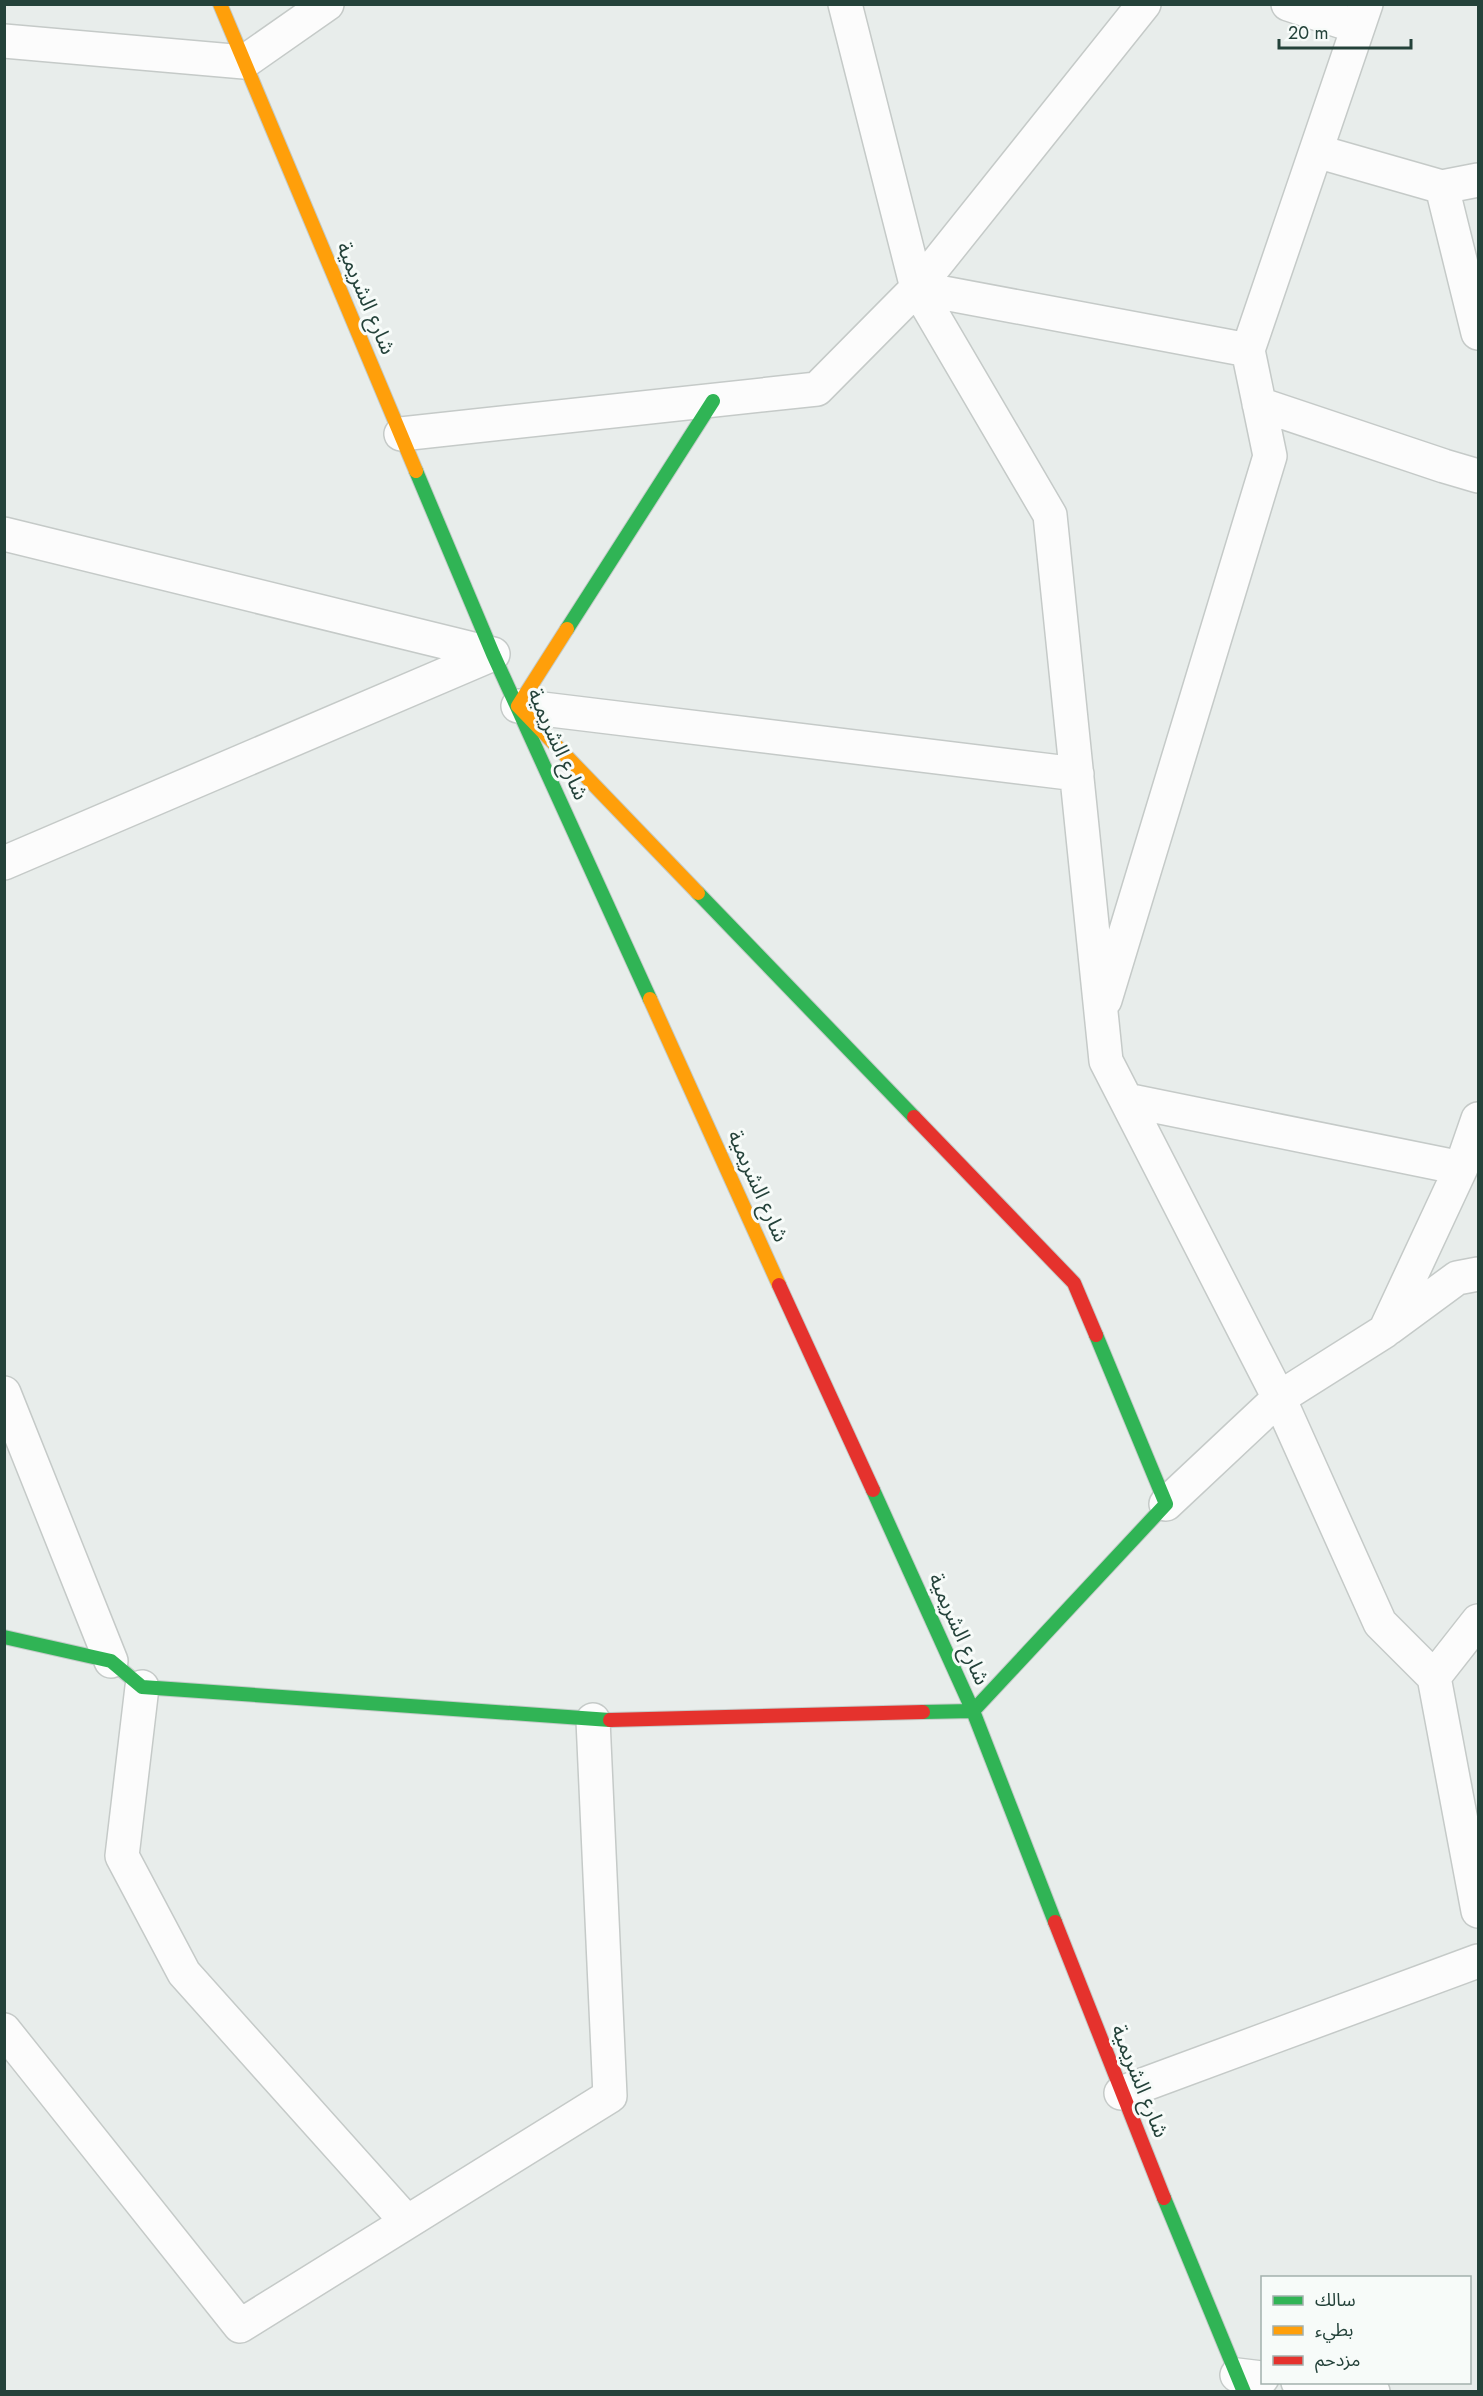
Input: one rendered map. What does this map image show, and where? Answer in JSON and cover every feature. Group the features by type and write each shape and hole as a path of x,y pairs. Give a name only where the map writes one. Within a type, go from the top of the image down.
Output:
{"street":[{"name":"شارع الشريمية","path":"220,4 494,654 973,1710 1121,2093 1248,2382"},
{"path":"4,41 244,63 327,4"},
{"path":"845,4 917,288 1050,515 1106,1061 1279,1398 1380,1623 1434,1677 1479,1911"},
{"path":"401,434 817,389 917,288 1144,4"},
{"path":"1101,1013 1270,456 1248,350 1362,16 1288,4"},
{"path":"1316,151 1442,187 1479,180"},
{"path":"1442,187 1479,333"},
{"path":"917,288 1248,350"},
{"path":"518,706 713,401"},
{"path":"1259,404 1479,476"},
{"path":"4,534 494,654"},
{"path":"4,863 494,654"},
{"path":"518,706 1077,774"},
{"path":"518,706 1074,1283 1166,1504"},
{"path":"1126,1100 1461,1168"},
{"path":"1385,1330 1461,1168 1479,1119"},
{"path":"4,1637 111,1661 142,1687 593,1720 973,1710 1166,1504 1279,1398 1385,1330 1457,1278 1479,1274"},
{"path":"4,1393 111,1661"},
{"path":"1434,1677 1479,1620"},
{"path":"142,1687 122,1856 184,1973 407,2222"},
{"path":"4,2030 240,2326 610,2096 593,1720"},
{"path":"1121,2093 1479,1961"},
{"path":"1315,2384 1373,2391"}],"traffic: fast":[{"path":"567,629 713,401"},
{"path":"416,471 493,654 650,999"},
{"path":"698,893 914,1117"},
{"path":"923,1712 973,1711 1166,1504 1096,1335"},
{"path":"873,1490 973,1711 1055,1922"},
{"path":"4,1637 111,1661 142,1687 610,1720"},
{"path":"1164,2198 1244,2392"}],"traffic: slow":[{"path":"220,4 416,471"},
{"path":"567,629 518,706 698,893"},
{"path":"650,999 779,1285"}],"traffic: jam":[{"path":"914,1117 1074,1283 1096,1335"},
{"path":"779,1285 873,1490"},
{"path":"610,1720 923,1712"},
{"path":"1055,1922 1164,2198"}]}
